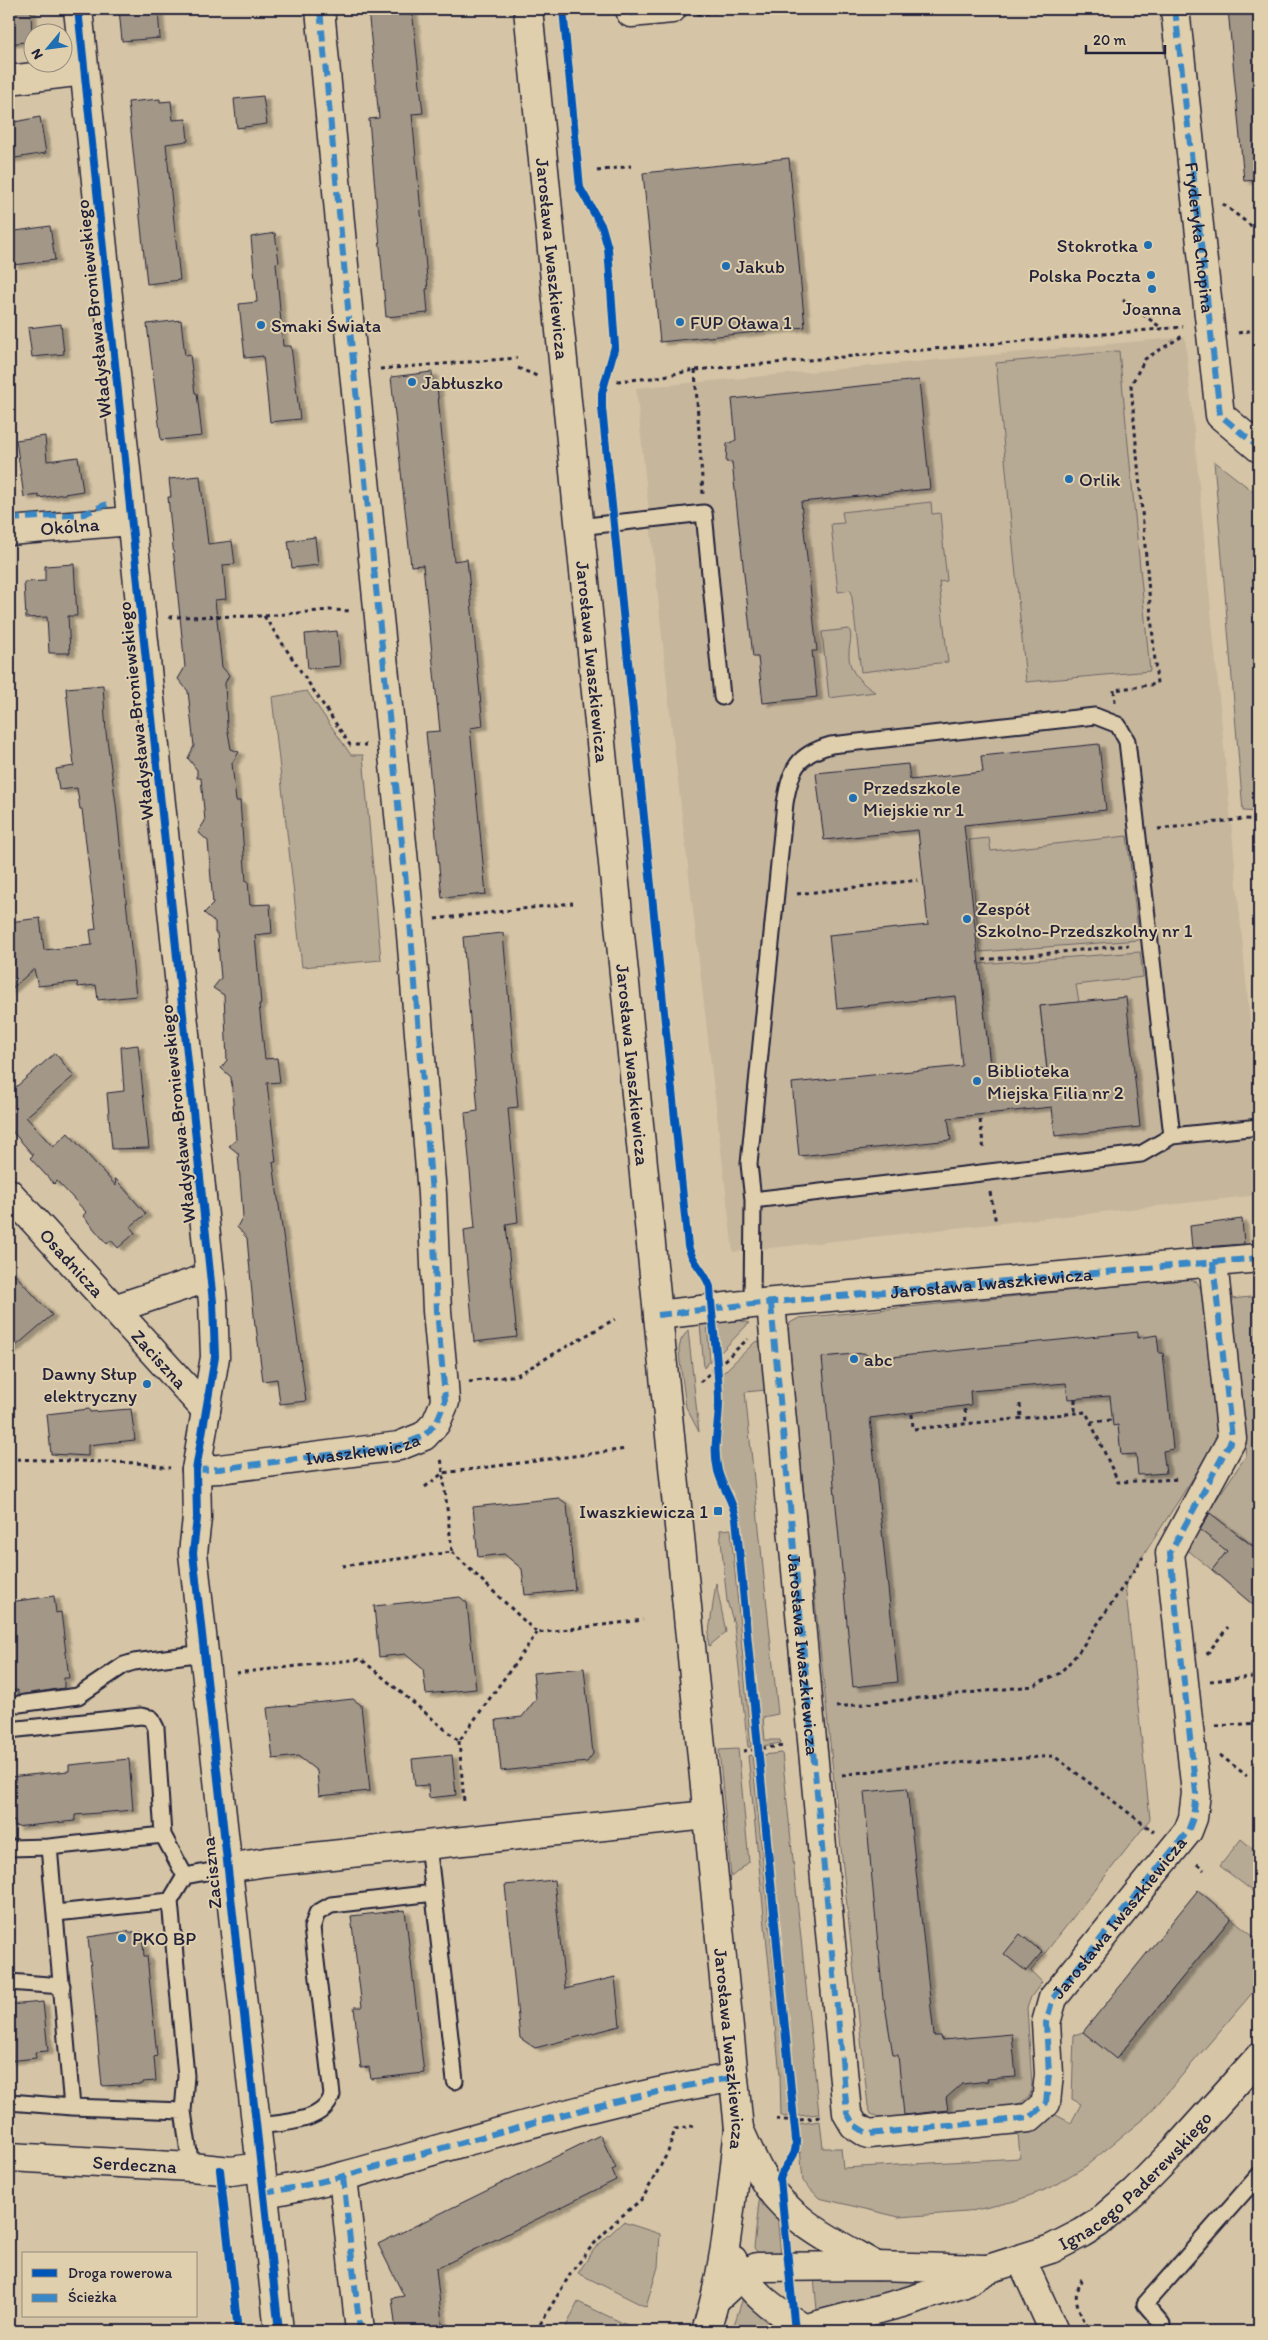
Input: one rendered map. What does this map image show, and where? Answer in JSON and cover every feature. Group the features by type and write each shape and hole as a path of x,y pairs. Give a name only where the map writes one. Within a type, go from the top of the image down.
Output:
{"street":[{"name":"Władysława Broniewskiego","path":"78,9 210,1277 215,1356 213,1379 206,1410"},
{"name":"Iwaszkiewicza","path":"187,1469 219,1469 399,1446 424,1436 436,1423 445,1402 437,1311 432,1194 410,922 354,372 320,9"},
{"name":"Jarosława Iwaszkiewicza","path":"528,9 732,2078 739,2129 726,2245 716,2299 706,2331"},
{"name":"Fryderyka Chopina","path":"1175,9 1220,415 1259,448"},
{"path":"630,11 680,12"},
{"path":"9,80 84,71"},
{"name":"Okólna","path":"9,531 131,521"},
{"name":"Osadnicza","path":"9,1193 114,1309"},
{"name":"Jarosława Iwaszkiewicza","path":"658,1315 1259,1258"},
{"name":"Jarosława Iwaszkiewicza","path":"761,1304 815,1779 846,2113 854,2125 868,2134 1029,2118 1046,2103 1049,2074 1046,2023 1052,1998 1188,1830 1193,1818 1196,1793 1170,1553 1232,1439 1213,1262"},
{"path":"114,1309 210,1277"},
{"name":"Zaciszna","path":"114,1309 206,1410 187,1469 197,1518 193,1553 279,2331"},
{"path":"227,1868 428,1844 707,1815"},
{"name":"Ignacego Paderewskiego","path":"799,2330 902,2304 962,2284 988,2269 1051,2249 1098,2223 1177,2148 1259,2057"},
{"name":"Serdeczna","path":"9,2158 190,2167 231,2171 263,2180 343,2177 467,2141 655,2092 732,2078"},
{"path":"739,2129 765,2181 782,2203 817,2232 876,2266"},
{"path":"343,2177 360,2331"},
{"path":"726,2245 741,2276 768,2306 799,2330"},
{"path":"1021,2259 1054,2331"},
{"name":"Ignacego Paderewskiego","path":"716,2299 741,2276 757,2267 876,2266 988,2269"}],"lane":[{"path":"578,527 704,513 722,696"},
{"path":"761,1304 753,1200 748,1164 774,897 790,777 801,758 815,750 831,745 1095,716 1118,725 1127,741 1172,1136"},
{"path":"753,1200 1141,1154 1172,1136 1259,1127"},
{"path":"19,1704 78,1696 124,1665 134,1662 204,1653"},
{"path":"9,1730 141,1716 151,1718 156,1728 163,1835 185,1876"},
{"path":"9,1848 50,1847 163,1835"},
{"path":"428,1844 455,2081"},
{"path":"50,1847 72,2107"},
{"path":"190,2167 183,2110 186,2076 170,1901 185,1876 227,1868"},
{"path":"257,2126 294,2121 313,2115 326,2106 332,2095 313,1935 313,1920 317,1913 331,1905 434,1893"},
{"path":"56,1913 170,1901"},
{"path":"9,1982 62,1986"},
{"path":"9,2102 72,2107 183,2110"},
{"path":"1162,2324 1145,2304 1259,2175"}],"path":[{"path":"680,12 758,9"},
{"path":"597,171 632,166"},
{"path":"1222,203 1259,232"},
{"path":"1123,300 1163,329"},
{"path":"617,381 653,378 695,370 1192,326"},
{"path":"1236,333 1259,330"},
{"path":"1118,725 1114,690 1157,684 1131,385 1145,359 1188,333"},
{"path":"354,372 517,358"},
{"path":"518,368 545,379"},
{"path":"695,370 704,513"},
{"path":"167,617 264,616 330,610 378,612"},
{"path":"264,616 350,746 391,743"},
{"path":"1137,831 1244,819 1259,820"},
{"path":"774,897 918,880"},
{"path":"410,922 573,903"},
{"path":"983,960 1149,943"},
{"path":"444,1386 517,1375 615,1319"},
{"path":"700,1382 718,1366"},
{"path":"1075,1398 1075,1413"},
{"path":"1020,1404 1021,1418"},
{"path":"965,1409 966,1423"},
{"path":"912,1414 913,1429 1086,1412 1118,1482 1184,1479"},
{"path":"1090,1422 1112,1420"},
{"path":"425,1488 443,1473 627,1449"},
{"path":"9,1459 138,1463 187,1469"},
{"path":"443,1473 452,1552 537,1633"},
{"path":"828,1708 1034,1686 1060,1672 1078,1653 1146,1551"},
{"path":"342,1566 452,1552"},
{"path":"464,1802 460,1741 537,1633 643,1620"},
{"path":"236,1673 360,1659 460,1741"},
{"path":"1184,1684 1252,1677"},
{"path":"1189,1728 1258,1723"},
{"path":"757,1740 758,1759"},
{"path":"743,1751 752,1750"},
{"path":"815,1779 900,1767 1054,1756 1175,1846 1204,1870"},
{"path":"794,2111 795,2130"},
{"path":"776,2119 794,2121 846,2113"},
{"path":"536,2331 571,2273 592,2246 616,2221 643,2198 668,2152 675,2129 693,2126"},
{"path":"1082,2279 1076,2287 1074,2295 1090,2331"}],"shaded area":[{"name":"Zespół Szkolno-Przedszkolny nr 1","path":"1185,337 1259,1117 1259,1195 733,1252 671,721 636,388"},
{"name":"Orlik","path":"1119,351 1150,671 1026,682 996,363"},
{"path":"1214,461 1259,496 1259,812 1243,811"},
{"path":"931,502 932,514 940,513 947,581 939,582 948,662 861,672 851,590 838,592 831,524 844,523 842,512"},
{"path":"849,629 851,635 849,659 853,671 865,685 875,692 829,698 822,632"},
{"path":"307,691 351,755 363,755 381,960 302,967 272,697"},
{"path":"1127,836 1139,940 980,952 969,840 989,838 991,851"},
{"path":"1140,952 1143,977 1076,985 1079,1002 1040,1006 1049,1090 1033,1071 991,1075 979,964"},
{"path":"1187,1279 1197,1282 1203,1293 1217,1438 1125,1584 1150,1819 1031,1971 1042,1982 1031,1997 1027,2008 1032,2084 1030,2095 1021,2103 966,2115 925,2121 887,2119 871,2114 868,2106 787,1332 790,1323 799,1318"},
{"path":"1259,1296 1259,1551 1240,1535 1212,1570 1184,1547 1246,1456 1232,1299"},
{"path":"738,1320 749,1323 720,1353 717,1322"},
{"path":"707,1323 710,1361 704,1368 700,1324"},
{"path":"688,1330 699,1432 686,1407 680,1361 679,1349 681,1340"},
{"path":"760,1341 766,1390 745,1392 778,1714 763,1717 765,1740 780,1740 781,1743 762,1746 739,1510 722,1470 720,1451 723,1415 721,1375 755,1342"},
{"path":"731,1529 751,1747 748,1747 734,1624 727,1601 720,1530"},
{"path":"716,1583 726,1632 709,1646 708,1639"},
{"path":"738,1749 749,1862 731,1877 719,1750"},
{"path":"782,1753 819,2114 798,2116 762,1755"},
{"path":"752,1755 789,2116 784,2117 781,2115 780,2075 748,1756"},
{"path":"1241,1839 1259,1854 1259,1896 1220,1866"},
{"path":"1231,1918 1259,1940 1259,1985 1149,2114 1086,2166 1050,2188 1015,2201 967,2212 899,2217 819,2198 803,2181 798,2124 820,2121 823,2148 841,2148 843,2168 1020,2158 1018,2132 1037,2130 1054,2114 1071,2123 1081,2104 1072,2099 1074,2035 1083,2032 1117,2058"},
{"path":"760,2193 777,2215 781,2256 760,2255 754,2248"},
{"path":"623,2222 660,2234 658,2267 646,2307 578,2273 595,2248"},
{"path":"814,2277 954,2277 817,2310"},
{"path":"744,2295 778,2327 762,2331 732,2331"},
{"path":"578,2302 629,2326 626,2331 564,2331"}],"building":[{"path":"9,9 31,9 31,22 22,22 22,42 9,44"},
{"path":"119,9 158,9 160,38 122,41"},
{"path":"368,9 412,9 423,113 412,114 428,289 426,289 428,313 386,317 369,119 379,118"},
{"path":"1228,9 1259,9 1259,180 1244,181"},
{"path":"263,96 267,124 237,128 234,99"},
{"path":"160,99 160,102 171,101 173,120 186,119 188,141 166,144 180,280 147,284 128,102"},
{"path":"40,117 46,153 9,159 9,123"},
{"name":"Jakub","path":"789,158 805,327 660,342 643,173"},
{"path":"50,226 55,260 13,265 9,232"},
{"path":"275,233 279,262 276,263 283,346 291,346 300,419 270,422 263,356 245,358 239,304 257,302 251,237"},
{"path":"181,320 185,356 190,355 195,393 197,393 202,436 161,440 147,324"},
{"path":"61,324 64,354 32,357 28,328"},
{"path":"432,372 433,387 437,386 454,561 467,559 483,726 470,728 486,894 442,898 426,732 440,731 423,565 411,566 391,377"},
{"path":"919,380 930,489 801,502 817,651 812,651 817,697 763,703 758,657 753,657 732,462 726,462 727,444 736,440 732,399"},
{"path":"45,436 47,461 78,457 83,491 39,498 39,495 24,497 16,440"},
{"path":"200,476 208,544 232,541 235,564 223,565 226,599 215,600 222,667 229,675 225,683 227,726 231,749 239,752 232,763 236,801 240,801 246,881 248,881 250,905 270,904 272,933 255,935 261,1004 259,1004 265,1059 277,1058 280,1082 267,1083 276,1162 273,1162 306,1401 280,1404 277,1379 263,1381 255,1326 247,1238 237,1227 243,1216 238,1153 229,1146 236,1140 231,1077 221,1068 227,1060 224,995 213,988 221,978 217,933 215,933 215,922 204,913 213,904 208,841 198,832 205,821 201,778 197,778 197,770 188,758 194,746 188,691 178,679 185,667 168,497 171,497 169,479"},
{"path":"315,537 318,565 292,568 288,541"},
{"path":"74,564 77,616 68,616 70,653 49,653 47,617 26,618 24,582 45,581 45,566"},
{"path":"337,631 340,666 308,669 305,634"},
{"path":"103,685 106,732 116,804 136,996 98,1000 96,985 78,987 77,982 38,986 34,969 9,991 9,922 40,918 44,950 92,945 90,930 96,929 82,809 80,809 77,788 59,790 56,769 74,766 66,688"},
{"path":"1099,744 1106,810 964,825 991,1075 1047,1069 1040,1006 1126,997 1140,1127 1055,1136 1052,1107 948,1118 951,1140 799,1156 792,1083 962,1066 955,996 837,1009 829,935 928,925 918,830 824,840 816,773 908,764 910,780 983,772 981,756"},
{"path":"503,933 518,1107 508,1108 518,1222 506,1224 517,1337 474,1342 464,1230 475,1228 465,1113 478,1111 463,937"},
{"path":"138,1045 149,1148 112,1149 107,1093 124,1091 121,1047"},
{"path":"55,1053 74,1076 26,1117 53,1147 68,1133 116,1186 115,1178 146,1214 130,1227 135,1233 118,1248 111,1240 107,1244 83,1216 86,1212 57,1181 54,1184 30,1158 33,1155 11,1130 9,1132 9,1093"},
{"path":"1242,1219 1244,1244 1192,1248 1190,1226"},
{"path":"9,1268 52,1315 9,1352"},
{"path":"1138,1332 1138,1338 1157,1335 1159,1353 1163,1353 1173,1449 1163,1451 1166,1473 1138,1475 1136,1454 1121,1455 1118,1425 1113,1426 1110,1396 1068,1399 1066,1383 970,1391 971,1405 870,1418 898,1682 853,1687 822,1357 864,1353 871,1358 882,1358"},
{"path":"89,1409 90,1412 131,1409 135,1440 88,1445 88,1456 51,1454 47,1414"},
{"path":"559,1498 567,1504 575,1590 525,1595 522,1569 504,1554 478,1557 473,1507"},
{"path":"1210,1513 1259,1551 1259,1610 1212,1570 1227,1551 1200,1530"},
{"path":"54,1596 56,1613 61,1612 69,1678 64,1678 64,1688 18,1695 18,1690 9,1691 9,1602"},
{"path":"460,1597 467,1603 476,1689 426,1694 423,1669 405,1654 379,1657 374,1606"},
{"path":"584,1668 593,1754 587,1762 501,1771 496,1720 522,1717 536,1699 533,1673"},
{"path":"353,1699 361,1705 370,1791 319,1796 317,1771 298,1756 273,1759 267,1708"},
{"path":"452,1755 456,1795 429,1798 428,1785 415,1786 412,1759"},
{"path":"129,1759 133,1810 75,1815 75,1821 15,1827 15,1821 9,1822 9,1777 69,1771 69,1765"},
{"path":"907,1788 934,2036 941,2036 942,2040 1012,2034 1016,2077 987,2079 988,2081 962,2084 946,2098 948,2110 904,2115 898,2055 893,2055 883,1999 864,1792"},
{"path":"554,1880 565,1989 615,1977 620,2026 535,2048 520,2038 505,1885"},
{"path":"1198,1890 1231,1918 1116,2059 1083,2032"},
{"path":"405,1910 424,2073 371,2079 369,2067 361,2068 354,2007 362,2007 351,1916"},
{"path":"129,1931 129,1933 142,1932 144,1956 147,1956 157,2056 154,2057 156,2081 143,2082 143,2084 102,2086 88,1937"},
{"path":"1020,1934 1042,1952 1026,1971 1004,1954"},
{"path":"43,2002 48,2051 35,2052 36,2058 9,2061 9,2005"},
{"path":"600,2135 616,2168 612,2170 616,2180 436,2269 443,2331 396,2331 392,2298 404,2296 378,2244"}],"marked path":[{"path":"196,1470 219,1469 399,1446 424,1436 436,1423 445,1402 437,1311 432,1194 410,922 354,372 320,9"},
{"path":"630,9 631,13 672,9"},
{"path":"1175,9 1220,415 1259,448"},
{"path":"9,519 84,514 107,504"},
{"path":"658,1315 752,1304 1259,1258"},
{"path":"771,1304 847,2113 854,2125 868,2134 1029,2118 1046,2103 1049,2074 1046,2023 1053,1998 1188,1831 1193,1818 1196,1793 1170,1553 1232,1439 1213,1262"},
{"path":"264,2193 341,2177 599,2106 665,2090 732,2078"},
{"path":"343,2177 360,2331"}],"cycle path":[{"path":"78,9 213,1302 215,1357 196,1470 197,1518 193,1553 279,2331"},
{"path":"563,9 580,188 602,227 608,248 615,346 602,393 602,408 688,1246 692,1257 710,1287 719,1388 716,1462 736,1518 796,2138 794,2154 780,2179 795,2331"},
{"path":"220,2170 238,2331"}],"place":[{"name":"Stokrotka","path":"1148,245"},
{"name":"Jakub","path":"726,266"},
{"name":"Polska Poczta","path":"1151,275"},
{"name":"Joanna","path":"1152,289"},
{"name":"FUP Oława 1","path":"680,322"},
{"name":"Smaki Świata","path":"261,325"},
{"name":"Jabłuszko","path":"412,382"},
{"name":"Orlik","path":"1069,479"},
{"name":"Przedszkole Miejskie nr 1","path":"853,798"},
{"name":"Zespół Szkolno-Przedszkolny nr 1","path":"967,919"},
{"name":"Biblioteka Miejska Filia nr 2","path":"977,1081"},
{"name":"abc","path":"854,1359"},
{"name":"Dawny Słup elektryczny","path":"147,1384"},
{"name":"Iwaszkiewicza 1","path":"718,1511"},
{"name":"PKO BP","path":"122,1938"}]}
